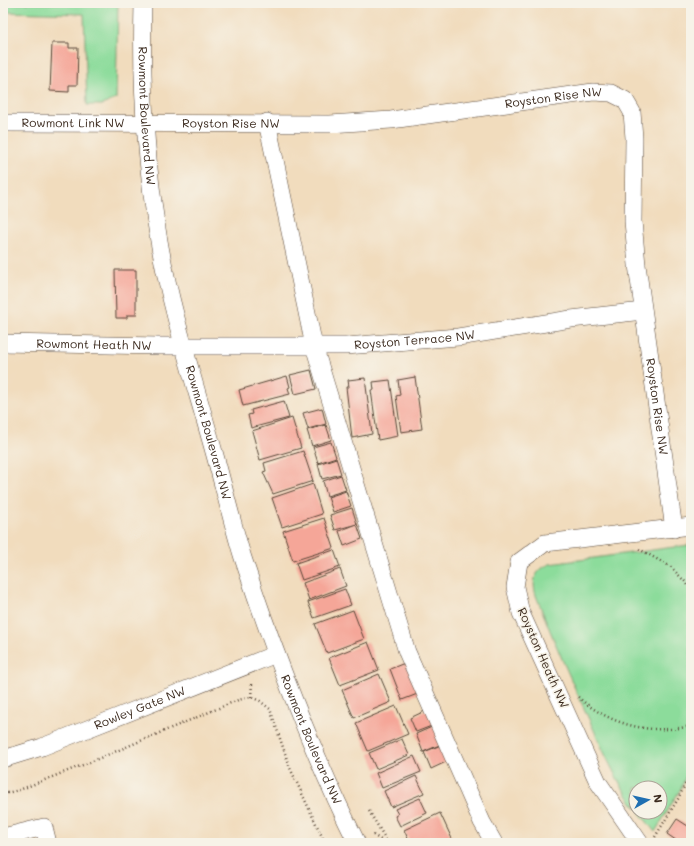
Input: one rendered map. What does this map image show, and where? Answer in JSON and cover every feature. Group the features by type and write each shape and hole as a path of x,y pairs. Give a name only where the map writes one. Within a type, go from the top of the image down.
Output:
{"street":[{"name":"Rowmont Boulevard NW","path":"143,3 142,54 144,123 158,236 173,304 243,556 276,654 310,740 357,843"},
{"name":"Royston Rise NW","path":"144,123 266,122 330,124 391,120 593,92 611,93 625,100 632,112 634,138 634,221 643,311 674,529"},
{"path":"266,122 314,346 407,652 482,822 494,843"},
{"name":"Rowmont Link NW","path":"3,123 144,123"},
{"name":"Royston Terrace NW","path":"184,346 346,346 458,337 571,319 643,311"},
{"name":"Rowmont Heath NW","path":"3,343 184,346"},
{"name":"Royston Heath NW","path":"647,840 598,782 521,613 515,587 519,562 545,543 691,526"},
{"name":"Rowley Gate NW","path":"3,759 42,747 276,654"},
{"path":"3,836 44,827 48,843"}],"path":[{"path":"639,549 671,567 691,588"},
{"path":"251,697 252,683"},
{"path":"575,694 600,713 628,725 644,729 664,730 691,726"},
{"path":"3,794 88,763 238,700 251,697 260,701 270,709 290,768 325,843"},
{"path":"647,840 678,799 691,773"},
{"path":"369,811 388,843"}],"green space":[{"path":"3,3 118,3 116,99 102,105 87,105 84,14 3,12"},
{"path":"689,545 691,559 691,765 680,790 668,810 668,780 628,780 628,796 607,759 578,696 535,592 534,582 537,573 550,564"},
{"path":"645,820 662,820 655,832"}],"building":[{"path":"52,43 69,43 69,48 78,48 77,85 69,85 69,92 50,91"},
{"path":"115,270 136,270 136,315 127,315 127,318 116,318"},
{"path":"311,370 316,389 295,394 290,375"},
{"path":"287,376 290,394 243,406 239,390"},
{"path":"415,377 422,429 401,432 396,396 400,395 398,380"},
{"path":"365,378 372,434 352,438 346,387 349,387 348,380"},
{"path":"390,380 398,436 378,440 371,390 374,390 373,382"},
{"path":"284,401 289,418 251,428 248,415 252,414 251,410"},
{"path":"322,408 326,424 308,429 303,413"},
{"path":"292,418 301,448 260,460 252,431"},
{"path":"326,425 331,440 312,446 307,430"},
{"path":"331,442 336,457 318,463 313,447"},
{"path":"303,451 313,481 273,494 263,472 266,471 264,463"},
{"path":"336,458 341,474 322,479 318,464"},
{"path":"341,475 346,490 327,496 323,481"},
{"path":"313,484 322,514 282,527 272,498"},
{"path":"346,491 351,506 333,512 328,497"},
{"path":"352,508 357,524 335,530 330,515"},
{"path":"324,518 334,548 293,561 283,531"},
{"path":"357,524 362,539 344,546 339,531"},
{"path":"334,550 340,567 302,580 296,563"},
{"path":"340,569 346,586 309,600 303,583"},
{"path":"345,589 351,605 314,618 308,602"},
{"path":"353,610 364,639 327,653 315,624"},
{"path":"368,642 379,670 340,685 329,658"},
{"path":"407,662 420,693 402,700 390,669"},
{"path":"379,674 391,702 354,718 342,690"},
{"path":"396,706 408,734 368,751 356,723"},
{"path":"427,710 434,725 416,732 410,718"},
{"path":"434,726 442,744 423,752 416,734"},
{"path":"402,739 409,755 376,769 369,753"},
{"path":"441,745 448,761 431,769 424,752"},
{"path":"414,756 421,772 382,788 376,773"},
{"path":"416,776 424,793 391,807 384,791"},
{"path":"420,798 427,813 400,826 395,816 398,814 395,809"},
{"path":"440,813 453,841 448,843 410,843 404,830"},
{"path":"677,819 691,828 691,843 680,843 667,834"}]}
